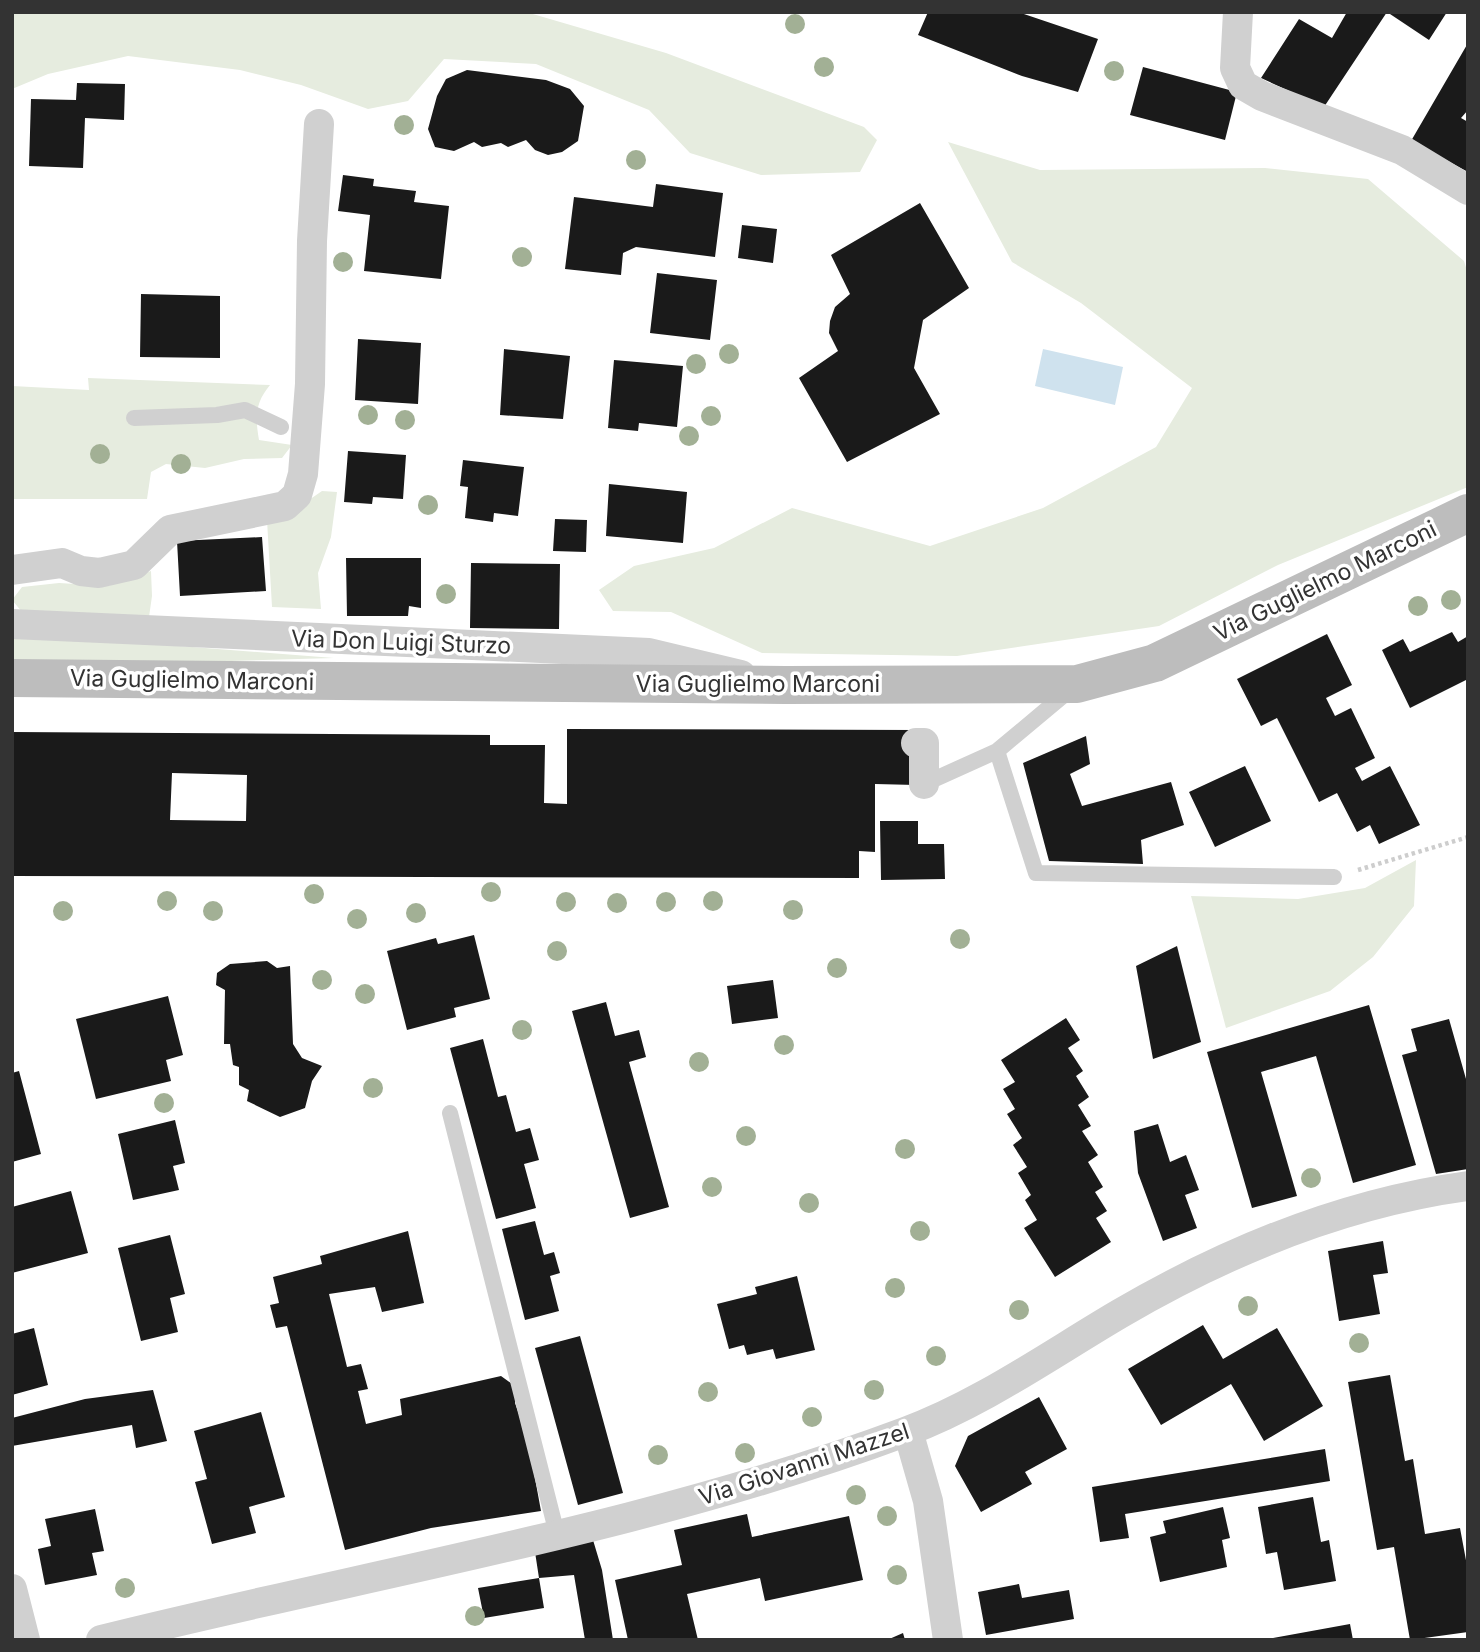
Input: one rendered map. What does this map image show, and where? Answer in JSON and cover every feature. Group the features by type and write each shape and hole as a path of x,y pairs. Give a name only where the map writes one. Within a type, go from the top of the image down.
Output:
{"street":[{"path":"1238,12 1235,68 1242,85 1262,96 1402,150 1468,190"},
{"path":"12,570 62,563 81,571 99,573 134,565 170,530 285,506 297,495 303,474 312,328 312,241 319,124"},
{"name":"Via Guglielmo Marconi","path":"12,678 785,685 1077,684 1155,663 1468,513"},
{"name":"Via Don Luigi Sturzo","path":"12,624 649,653 785,685"},
{"path":"916,743 924,743 924,784"},
{"name":"Via Giovanni Mazzel","path":"101,1640 678,1506 908,1431 986,1394 1124,1311 1223,1258 1323,1218 1468,1186"},
{"path":"908,1431 928,1502 948,1640"},
{"path":"12,1590 25,1640"}],"lane":[{"path":"134,418 217,415 245,410 281,427"},
{"path":"924,784 997,751 1077,684"},
{"path":"997,751 1035,873 1334,877"},
{"path":"450,1113 557,1534"}],"path":[{"path":"1334,877 1468,837"}],"shaded area":[{"path":"12,12 526,12 666,53 864,127 877,140 860,172 761,175 690,153 649,110 536,64 444,59 408,101 368,109 301,85 240,70 128,56 48,74 12,89"},
{"path":"948,142 1040,170 1265,168 1368,179 1464,261 1468,274 1468,487 1278,565 1159,626 957,656 762,653 671,612 613,611 599,590 634,566 714,548 792,508 930,546 1043,508 1156,447 1192,388 1081,303 1012,262"},
{"path":"88,378 270,385 261,398 257,411 259,440 292,445 282,458 244,459 205,468 166,464 151,472 147,499 12,499 12,386 89,390"},
{"path":"322,491 337,492 331,537 318,573 321,609 272,607 267,520 306,502"},
{"path":"151,571 149,617 23,613 12,600 22,587 59,583 108,586"},
{"path":"12,633 334,658 129,664 12,661"},
{"path":"1416,860 1414,906 1373,957 1330,991 1226,1028 1191,896 1298,899 1365,888"}],"water":[{"path":"1043,349 1123,367 1115,405 1035,386"}],"building":[{"path":"928,12 1018,12 1098,39 1078,92 1022,76 918,35"},
{"path":"1347,12 1387,12 1324,107 1261,78 1299,19 1332,38"},
{"path":"1387,12 1447,12 1429,40"},
{"path":"1468,43 1468,110 1461,118 1468,122 1468,172 1411,141"},
{"path":"1143,67 1237,92 1225,140 1130,115"},
{"path":"467,70 546,80 570,89 584,106 578,141 562,152 548,155 535,150 526,140 508,147 501,143 482,147 474,142 454,151 435,147 428,129 437,96 446,79"},
{"path":"77,83 125,84 124,120 85,118 83,168 29,166 31,99 76,100"},
{"path":"343,175 374,179 373,186 416,191 414,202 449,206 441,279 364,271 370,215 338,211"},
{"path":"656,184 723,193 715,257 636,247 623,253 621,275 565,269 574,197 653,207"},
{"path":"920,203 969,288 923,320 914,368 940,414 847,462 799,378 838,351 829,333 830,321 835,307 850,294 831,255"},
{"path":"742,225 777,229 773,263 738,258"},
{"path":"657,273 717,280 710,340 650,333"},
{"path":"141,294 220,296 220,358 140,357"},
{"path":"358,339 421,343 418,404 355,400"},
{"path":"504,349 570,356 563,419 500,415"},
{"path":"614,360 683,366 677,427 639,423 638,431 608,428"},
{"path":"348,451 406,455 403,499 373,497 372,504 344,502"},
{"path":"463,460 524,467 518,516 494,513 493,522 465,518 468,487 460,486"},
{"path":"609,484 687,492 683,543 606,536"},
{"path":"555,519 587,520 586,552 553,551"},
{"path":"262,537 266,591 180,596 177,541"},
{"path":"346,558 421,558 421,608 409,606 408,616 347,616"},
{"path":"471,563 560,564 559,629 470,628"},
{"path":"1452,632 1458,642 1468,636 1468,679 1410,708 1382,650 1403,639 1410,652"},
{"path":"1327,634 1352,685 1326,698 1335,716 1351,708 1375,758 1355,768 1362,781 1390,766 1420,825 1379,844 1370,825 1357,832 1337,793 1319,802 1277,718 1261,726 1237,679"},
{"path":"567,729 916,730 916,785 875,784 875,852 859,851 859,878 12,876 12,732 490,735 490,745 545,745 544,803 567,804","holes":["172,773 247,775 246,821 170,820"]},
{"path":"1086,736 1090,764 1070,774 1082,806 1171,782 1184,825 1141,840 1143,864 1049,861 1023,763"},
{"path":"1245,766 1271,821 1215,847 1189,792"},
{"path":"880,821 918,821 918,844 944,844 945,879 881,880"},
{"path":"474,935 490,999 454,1008 456,1017 407,1030 387,951 436,938 438,944"},
{"path":"1177,946 1201,1042 1153,1059 1136,966"},
{"path":"267,961 277,968 290,966 293,1044 302,1058 322,1066 312,1081 305,1108 280,1117 247,1101 249,1090 239,1085 239,1067 233,1065 230,1044 224,1044 225,990 216,985 217,973 230,964"},
{"path":"773,980 778,1018 732,1024 727,986"},
{"path":"168,996 183,1055 166,1060 171,1081 96,1099 76,1019"},
{"path":"606,1002 615,1036 639,1030 646,1057 629,1062 669,1207 630,1218 572,1011"},
{"path":"1369,1005 1416,1165 1353,1183 1316,1056 1261,1072 1297,1196 1252,1208 1207,1052"},
{"path":"1066,1018 1080,1040 1068,1048 1083,1071 1076,1076 1089,1097 1078,1105 1091,1126 1082,1131 1098,1155 1088,1162 1103,1187 1095,1192 1107,1211 1096,1218 1111,1242 1055,1277 1024,1228 1037,1220 1025,1200 1031,1195 1018,1173 1027,1167 1013,1145 1022,1138 1007,1114 1015,1109 1003,1089 1015,1082 1001,1060"},
{"path":"1449,1019 1468,1086 1468,1169 1436,1174 1402,1055 1417,1051 1411,1029"},
{"path":"483,1039 498,1097 506,1095 516,1132 530,1128 539,1160 524,1164 536,1208 496,1219 450,1048"},
{"path":"19,1071 41,1154 12,1162 12,1073"},
{"path":"175,1120 185,1163 173,1166 179,1190 133,1200 118,1134"},
{"path":"1158,1124 1170,1162 1186,1155 1199,1190 1185,1195 1197,1228 1163,1241 1138,1173 1134,1131"},
{"path":"71,1191 88,1253 12,1273 12,1207"},
{"path":"535,1221 544,1255 554,1252 560,1273 550,1276 559,1311 525,1320 502,1229"},
{"path":"408,1231 424,1303 382,1312 375,1287 329,1294 347,1367 361,1364 368,1389 358,1391 366,1424 402,1415 400,1399 501,1376 515,1386 515,1403 528,1440 541,1511 431,1528 345,1550 287,1326 276,1328 270,1305 279,1303 273,1277 322,1264 320,1256"},
{"path":"170,1235 185,1294 170,1298 178,1332 141,1341 118,1248"},
{"path":"1383,1241 1388,1273 1373,1275 1380,1314 1339,1321 1328,1251"},
{"path":"797,1276 815,1350 776,1359 773,1349 747,1355 744,1345 729,1349 717,1304 757,1294 755,1287"},
{"path":"1203,1325 1223,1359 1277,1328 1323,1406 1264,1441 1231,1384 1161,1425 1128,1369"},
{"path":"34,1328 48,1385 12,1395 12,1334"},
{"path":"580,1336 623,1493 578,1505 535,1348"},
{"path":"1390,1375 1405,1461 1413,1459 1425,1534 1460,1528 1468,1571 1468,1632 1410,1640 1394,1547 1377,1550 1348,1382"},
{"path":"153,1390 167,1441 136,1448 132,1425 12,1446 12,1418 85,1399"},
{"path":"1039,1397 1067,1449 1025,1472 1032,1484 981,1512 955,1466 968,1436"},
{"path":"261,1412 285,1497 249,1507 256,1533 212,1544 195,1482 207,1479 194,1431"},
{"path":"1325,1449 1330,1481 1125,1514 1129,1538 1100,1542 1092,1487"},
{"path":"1313,1497 1321,1542 1329,1540 1336,1581 1284,1590 1277,1552 1266,1554 1258,1507"},
{"path":"1223,1507 1230,1538 1222,1540 1227,1567 1160,1582 1150,1537 1166,1533 1163,1521"},
{"path":"95,1509 104,1551 92,1553 97,1575 45,1585 38,1549 51,1546 45,1519"},
{"path":"747,1514 752,1537 849,1516 863,1580 765,1601 760,1578 687,1594 698,1640 628,1640 615,1580 682,1565 674,1530"},
{"path":"593,1540 602,1570 613,1640 585,1640 574,1575 539,1578 535,1552"},
{"path":"539,1578 544,1608 484,1618 478,1588"},
{"path":"1019,1584 1022,1598 1069,1590 1074,1619 986,1635 978,1592"},
{"path":"1350,1624 1353,1640 1273,1640 1273,1638"},
{"path":"903,1633 905,1640 887,1640"}]}
